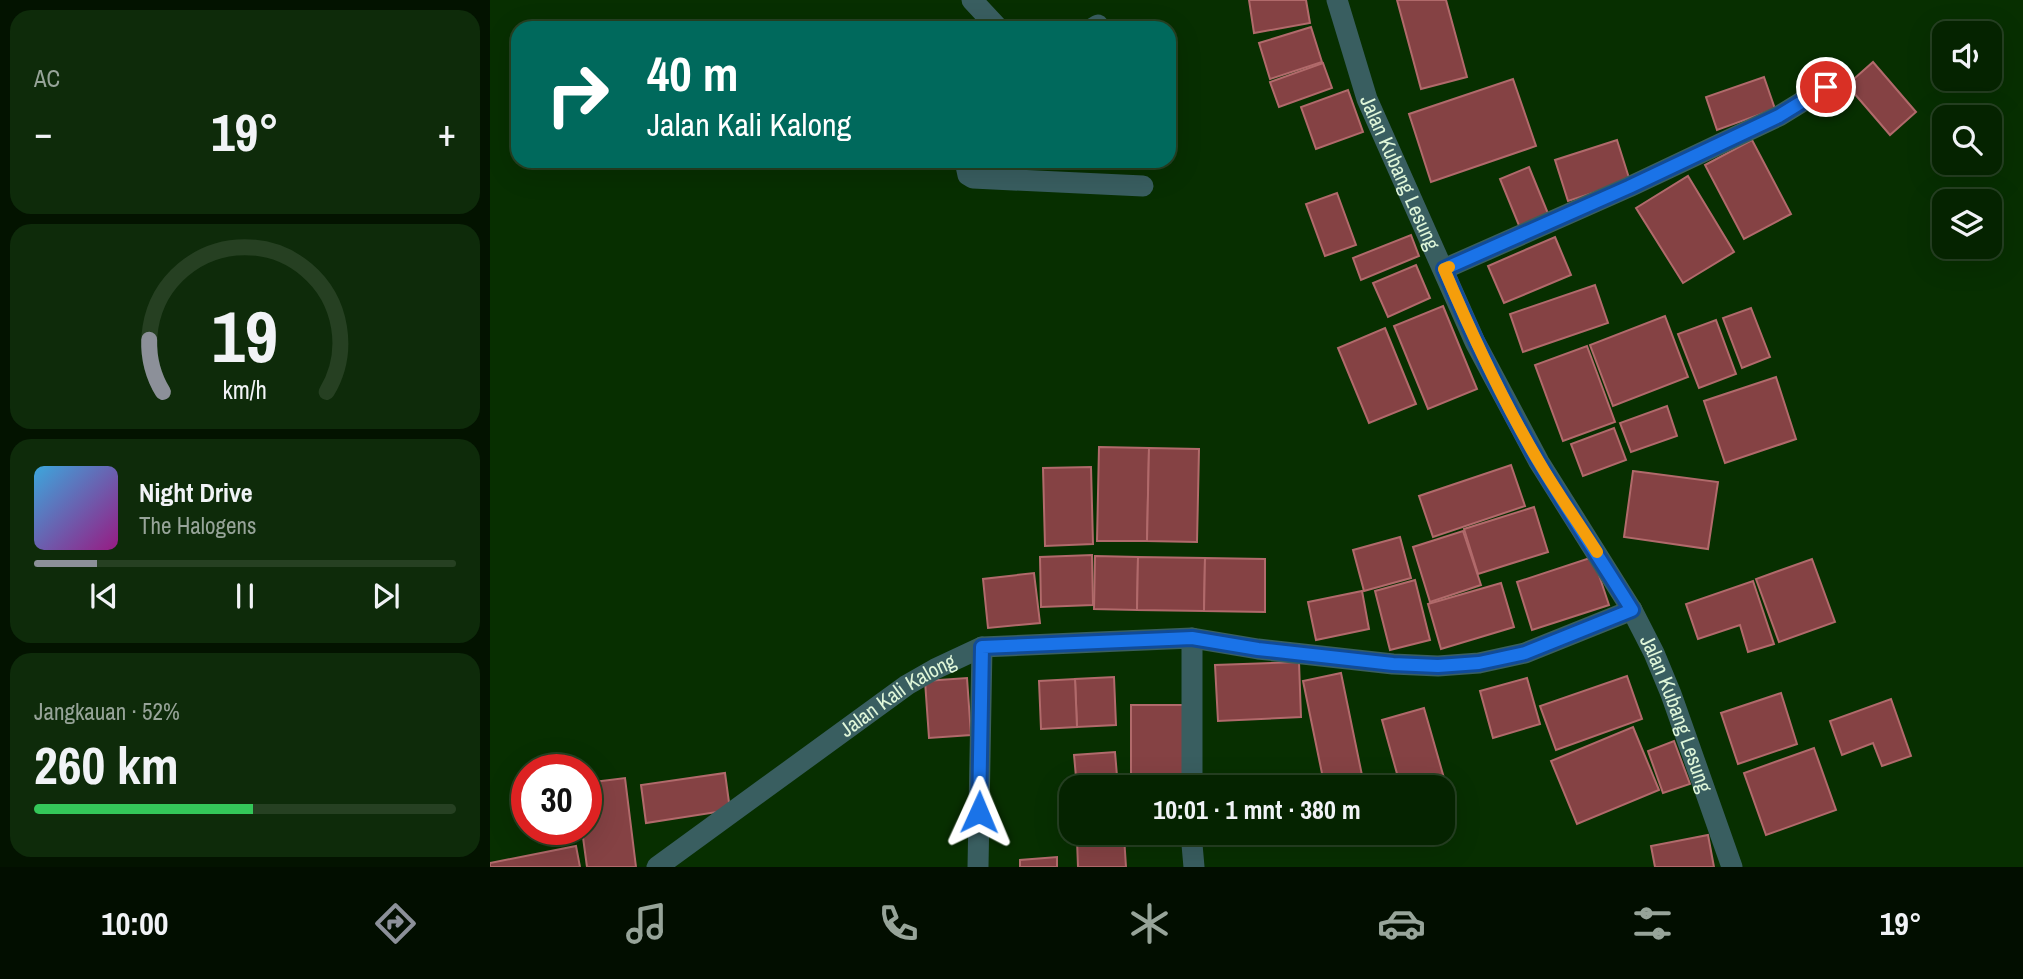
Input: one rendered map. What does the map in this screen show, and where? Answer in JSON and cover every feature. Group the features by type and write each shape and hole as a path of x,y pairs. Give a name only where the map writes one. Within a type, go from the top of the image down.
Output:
{"street":[{"path":"972,0 992,21"},
{"name":"Jalan Kubang Lesung","path":"1337,0 1367,99 1475,342 1539,462 1632,610 1654,653 1671,694 1731,867"},
{"path":"1444,269 1767,122 1826,87"},
{"path":"966,168 968,175 973,178 1143,186"},
{"name":"Jalan Kali Kalong","path":"657,867 907,685 982,647 1192,638 1393,664 1438,666 1479,663 1525,653 1632,610"},
{"path":"1192,638 1192,775"},
{"path":"978,867 982,647"},
{"path":"1192,845 1194,867"}],"building":[{"path":"1249,0 1306,0 1310,23 1254,33"},
{"path":"1397,0 1446,0 1467,77 1421,89"},
{"path":"1311,27 1322,62 1270,79 1259,43"},
{"path":"1873,62 1916,112 1890,135 1847,85"},
{"path":"1323,63 1332,88 1279,107 1270,82"},
{"path":"1764,77 1775,109 1717,130 1706,97"},
{"path":"1513,79 1536,146 1431,182 1409,114"},
{"path":"1348,90 1363,132 1316,149 1301,107"},
{"path":"1617,140 1630,181 1568,201 1555,160"},
{"path":"1752,140 1791,214 1744,239 1705,165"},
{"path":"1529,167 1549,216 1520,228 1500,179"},
{"path":"1688,176 1734,252 1683,283 1636,208"},
{"path":"1337,193 1356,245 1325,256 1306,204"},
{"path":"1411,235 1419,256 1361,280 1353,258"},
{"path":"1555,237 1571,275 1504,303 1488,266"},
{"path":"1416,265 1430,298 1388,317 1373,283"},
{"path":"1595,285 1608,323 1523,352 1510,314"},
{"path":"1443,306 1477,389 1428,409 1394,326"},
{"path":"1751,308 1770,357 1742,368 1723,318"},
{"path":"1665,316 1688,377 1613,406 1590,345"},
{"path":"1716,320 1736,374 1699,388 1678,334"},
{"path":"1385,328 1416,404 1369,423 1338,348"},
{"path":"1587,346 1615,422 1563,441 1535,365"},
{"path":"1776,377 1796,439 1725,463 1704,401"},
{"path":"1667,406 1677,436 1631,452 1620,423"},
{"path":"1614,428 1626,460 1583,476 1571,444"},
{"path":"1099,447 1149,448 1147,541 1097,541"},
{"path":"1149,448 1199,449 1197,542 1147,541"},
{"path":"1511,465 1525,506 1433,537 1419,496"},
{"path":"1091,467 1093,544 1045,546 1043,468"},
{"path":"1633,471 1718,482 1708,549 1624,537"},
{"path":"1534,507 1548,552 1478,574 1464,529"},
{"path":"1463,531 1481,585 1430,602 1413,547"},
{"path":"1400,537 1411,578 1364,591 1353,550"},
{"path":"1092,555 1093,605 1041,607 1040,557"},
{"path":"1095,556 1138,557 1137,610 1094,609"},
{"path":"1138,557 1205,558 1204,611 1137,610"},
{"path":"1593,557 1609,605 1532,630 1517,582"},
{"path":"1205,558 1265,559 1265,612 1204,611"},
{"path":"1812,559 1835,622 1779,642 1756,579"},
{"path":"1034,573 1040,623 988,628 983,579"},
{"path":"1415,580 1430,640 1390,650 1375,591"},
{"path":"1753,581 1774,644 1748,652 1740,625 1698,639 1686,604"},
{"path":"1501,583 1514,627 1441,649 1428,604"},
{"path":"1362,591 1369,629 1316,640 1308,602"},
{"path":"1299,662 1301,717 1218,721 1215,665"},
{"path":"1341,673 1362,775 1322,775 1303,681"},
{"path":"1627,676 1642,719 1556,750 1540,706"},
{"path":"1114,677 1116,725 1077,727 1075,679"},
{"path":"967,678 971,735 929,738 925,681"},
{"path":"1527,678 1540,724 1493,738 1480,691"},
{"path":"1075,679 1077,727 1041,729 1039,681"},
{"path":"1781,693 1797,744 1738,764 1721,713"},
{"path":"1891,699 1911,756 1882,766 1873,743 1842,755 1830,721"},
{"path":"1131,705 1184,705 1184,775 1131,775"},
{"path":"1424,708 1443,775 1397,775 1382,720"},
{"path":"1633,727 1659,790 1577,824 1551,761"},
{"path":"1674,741 1690,784 1663,793 1648,751"},
{"path":"1814,748 1836,810 1766,835 1744,773"},
{"path":"1115,752 1117,775 1076,775 1074,755"},
{"path":"725,773 730,810 646,823 641,785"},
{"path":"625,778 636,867 587,867 584,845 602,845 602,781"},
{"path":"1708,835 1714,867 1655,867 1651,846"},
{"path":"1077,845 1125,845 1126,867 1078,867"},
{"path":"576,846 580,867 490,867 490,863"},
{"path":"1057,857 1057,867 1020,867 1020,860"}],"slow traffic":[{"path":"1449,267 1444,269 1475,342 1508,407 1539,462 1597,552"}],"route":[{"path":"979,812 982,647 1192,638 1258,649 1393,664 1438,666 1479,663 1525,653 1632,610 1539,462 1508,407 1475,342 1444,269 1629,187 1779,116 1826,87"}]}
